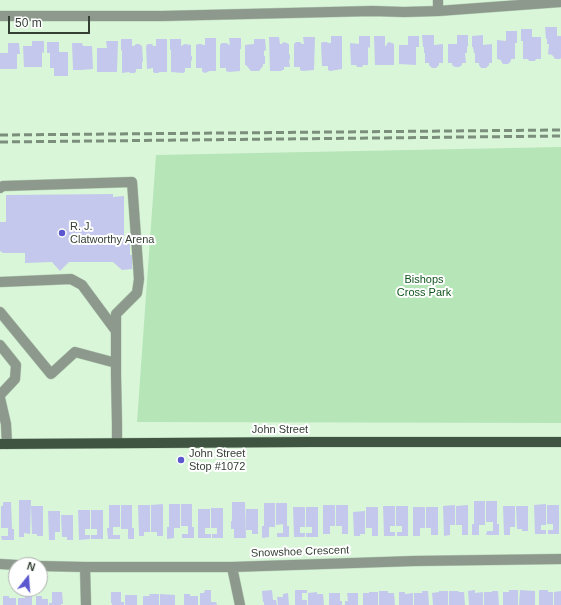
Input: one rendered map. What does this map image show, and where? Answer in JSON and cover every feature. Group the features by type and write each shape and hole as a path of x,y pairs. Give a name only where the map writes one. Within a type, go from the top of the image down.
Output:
{"main road":[{"name":"John Street","path":"4,444 561,442"}],"street":[{"path":"438,0 438,11"},
{"path":"0,16 162,16 373,11 404,12 561,2"},
{"path":"0,188 3,186 132,182 139,279 137,293 116,314 117,443"},
{"path":"0,282 71,279 82,285 116,331"},
{"path":"0,312 51,374 75,352 116,363"},
{"path":"0,345 16,365 15,379 0,396 6,424 4,444"},
{"name":"Snowshoe Crescent","path":"48,566 232,567 414,561 561,559"},
{"path":"86,567 86,605"},
{"path":"232,567 240,605"}],"green space":[{"name":"Bishops Cross Park","path":"561,147 561,423 137,422 156,155"}],"building":[{"path":"545,27 557,27 557,36 561,36 560,59 555,59 552,55 548,54 549,44 547,44"},
{"path":"521,29 532,29 532,37 541,37 541,59 529,61 528,59 523,59"},
{"path":"506,31 517,31 517,43 515,43 515,59 511,59 508,64 503,64 501,60 497,59 497,40 506,41"},
{"path":"422,35 434,35 434,45 443,44 443,63 439,63 436,68 432,68 429,63 425,63"},
{"path":"457,35 468,35 468,47 467,46 467,53 465,53 466,63 462,63 459,67 455,67 452,63 448,63 448,44 457,44"},
{"path":"483,35 483,45 492,44 492,63 489,63 486,68 481,68 479,63 475,63 475,53 472,47 472,36"},
{"path":"331,36 342,36 342,69 330,71 328,70 328,66 322,66 321,43 331,43"},
{"path":"359,36 370,36 370,48 368,47 368,65 363,65 362,67 351,65 350,43 359,44"},
{"path":"374,36 385,36 385,46 388,42 394,44 394,65 375,65"},
{"path":"408,36 419,36 419,47 416,47 416,65 399,64 399,45 408,45"},
{"path":"269,37 279,37 280,44 283,42 289,44 290,67 284,67 284,70 281,71 270,71"},
{"path":"303,37 315,37 314,70 302,71 300,70 300,67 294,67 294,44 296,42 300,42 304,44"},
{"path":"205,38 216,38 216,71 204,73 202,68 196,68 196,45 205,45"},
{"path":"229,38 241,38 240,71 229,72 226,71 226,68 220,68 220,45 222,43 226,43 230,45"},
{"path":"121,39 132,39 132,46 139,44 142,46 142,69 136,69 136,72 134,73 122,73"},
{"path":"156,39 167,39 167,72 155,73 153,72 153,68 147,69 146,46 148,44 152,44 153,46 156,46"},
{"path":"170,39 181,39 181,46 185,44 191,45 191,68 185,68 185,72 183,73 171,72"},
{"path":"254,39 265,39 265,64 263,64 259,71 251,71 245,65 245,45 254,44"},
{"path":"32,41 44,41 42,67 24,67 23,46 32,46"},
{"path":"106,41 118,41 117,72 97,72 97,48 107,48"},
{"path":"47,42 59,42 59,52 68,52 68,76 54,76 54,68 50,68 50,53 47,53"},
{"path":"8,43 19,43 20,54 17,54 17,69 0,69 0,53 8,53"},
{"path":"72,43 82,43 83,46 92,46 93,69 73,70"},
{"name":"R. J. Clatworthy Arena","path":"113,194 113,197 124,196 124,244 130,244 132,269 122,270 113,262 69,262 60,271 52,262 25,263 25,253 3,253 0,251 0,222 6,222 6,195"},
{"path":"19,500 31,500 30,534 24,533 24,537 19,537"},
{"path":"474,501 485,501 485,525 479,525 479,535 472,535 472,524 474,524"},
{"path":"486,501 497,501 497,524 499,524 499,535 486,535 487,531 493,531 493,522 486,522"},
{"path":"3,502 11,502 14,540 2,540 1,536 8,536 8,528 1,528 1,506 3,506"},
{"path":"232,502 245,502 246,538 234,538 234,529 231,529"},
{"path":"264,503 275,503 275,527 269,527 269,537 262,538 262,526 264,526"},
{"path":"276,503 287,503 287,526 289,526 289,537 277,537 277,533 283,533 283,524 276,525"},
{"path":"163,504 163,536 157,536 157,532 151,532 151,505"},
{"path":"169,504 180,504 180,528 174,528 174,538 167,539 167,527 169,527"},
{"path":"181,504 192,504 192,527 194,527 194,538 182,538 182,534 188,534 188,526 181,526"},
{"path":"546,504 546,525 541,525 541,530 546,530 546,534 535,534 534,505"},
{"path":"109,505 120,505 120,527 113,527 113,535 120,535 120,539 108,539 107,528 109,528"},
{"path":"121,505 132,505 132,528 134,528 134,539 128,539 128,529 121,529"},
{"path":"138,505 150,505 150,532 144,532 144,536 139,536"},
{"path":"323,505 335,505 335,526 330,526 330,534 323,534"},
{"path":"336,505 348,505 348,534 342,534 342,526 336,526"},
{"path":"455,505 455,525 450,525 450,535 444,536 443,506"},
{"path":"468,505 468,535 462,535 462,525 456,525 456,506"},
{"path":"547,505 559,505 559,534 548,534 548,530 553,530 553,524 547,524"},
{"path":"31,506 43,506 43,536 32,534"},
{"path":"383,506 395,506 395,526 390,526 390,532 395,532 395,536 384,536"},
{"path":"396,506 408,506 408,536 397,536 397,532 402,532 402,526 396,526"},
{"path":"503,506 515,506 515,527 510,527 510,535 504,535"},
{"path":"516,506 528,506 528,531 517,529"},
{"path":"293,507 305,507 305,527 300,527 300,533 305,533 305,537 294,537"},
{"path":"306,507 318,507 318,537 306,537 306,533 312,533 312,527 306,527"},
{"path":"366,507 378,507 378,536 372,536 372,528 366,528"},
{"path":"413,507 425,507 425,528 420,528 420,536 413,536"},
{"path":"426,507 438,507 438,535 431,535 431,528 426,528"},
{"path":"211,508 223,508 223,538 212,538 212,534 217,534 217,528 211,528"},
{"path":"198,509 210,509 210,528 205,528 205,534 211,534 211,538 198,538"},
{"path":"246,509 258,509 258,534 252,534 252,530 246,530"},
{"path":"78,510 90,510 90,529 85,529 85,535 90,535 90,539 79,540"},
{"path":"91,510 103,510 103,539 91,539 91,535 97,535 97,529 91,529"},
{"path":"48,511 60,511 60,532 55,532 55,540 49,540"},
{"path":"365,511 365,534 354,536 353,512"},
{"path":"61,515 73,515 73,540 67,540 67,537 62,537"},
{"path":"205,590 211,590 211,602 216,602 217,605 200,605 200,593 204,593"},
{"path":"272,590 273,600 276,600 277,605 264,605 262,591"},
{"path":"295,590 307,590 307,593 302,593 302,600 307,600 307,605 295,605"},
{"path":"475,590 475,593 483,592 483,605 469,605 468,591"},
{"path":"509,590 518,590 518,605 503,605 503,592 509,592"},
{"path":"520,590 535,591 535,605 519,605"},
{"path":"539,590 548,590 548,592 553,592 553,605 539,605"},
{"path":"379,591 394,593 395,605 379,605"},
{"path":"422,591 428,591 429,605 414,605 414,593 422,593"},
{"path":"448,591 448,605 433,605 432,593"},
{"path":"449,591 464,592 465,605 449,605"},
{"path":"498,591 499,605 484,605 484,592"},
{"path":"561,591 561,605 554,605 554,592"},
{"path":"52,592 62,592 63,604 49,605 49,603 52,603"},
{"path":"111,592 121,592 121,602 124,602 124,605 112,605"},
{"path":"317,592 317,594 323,594 324,605 308,605 308,593"},
{"path":"378,592 378,605 363,605 363,593"},
{"path":"399,592 405,592 405,594 413,593 413,605 399,605"},
{"path":"288,593 289,605 278,605 277,597 283,597 283,594"},
{"path":"329,593 340,593 340,601 342,601 342,605 329,605"},
{"path":"347,593 358,593 358,605 345,605 345,601 348,601"},
{"path":"149,594 159,594 159,605 143,605 143,596 150,596"},
{"path":"160,594 175,595 175,605 160,605"},
{"path":"184,594 198,596 198,605 184,605"},
{"path":"125,595 137,595 137,605 125,605"},
{"path":"3,596 16,598 16,605 3,605"},
{"path":"32,597 32,605 18,605 18,598"},
{"path":"36,597 48,599 48,605 36,605"}],"railway":[{"path":"0,135 561,130"},
{"path":"0,142 561,136"}],"place":[{"name":"R. J. Clatworthy Arena","path":"62,233"},
{"name":"John Street Stop #1072","path":"181,460"}]}
